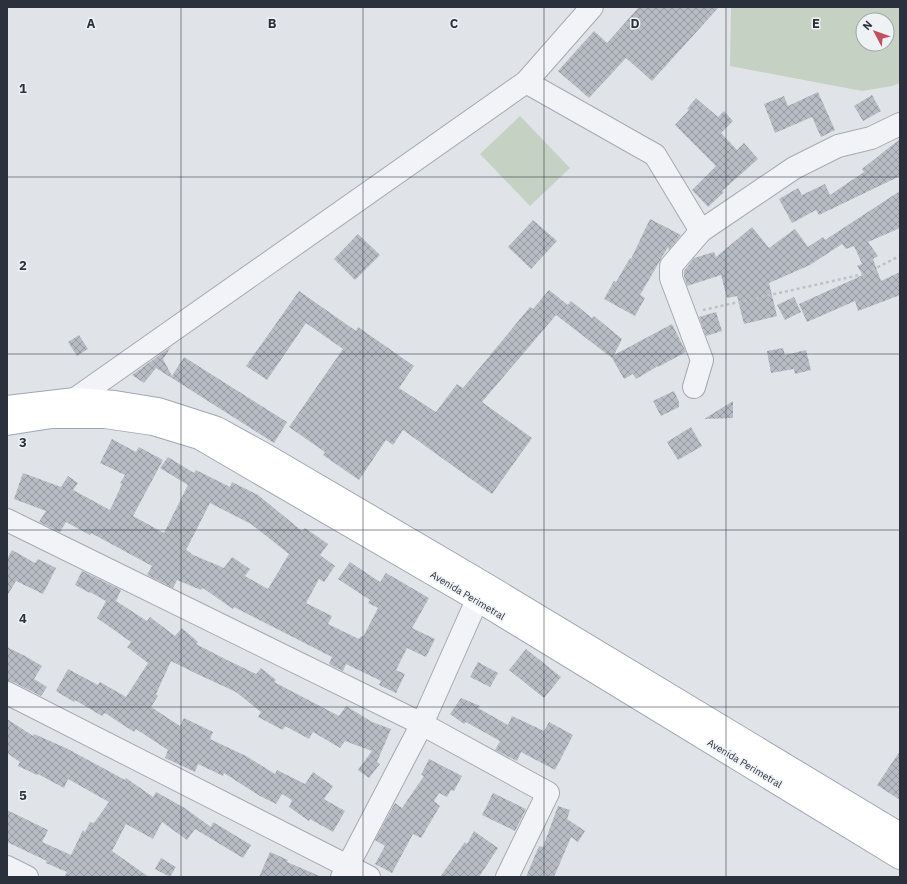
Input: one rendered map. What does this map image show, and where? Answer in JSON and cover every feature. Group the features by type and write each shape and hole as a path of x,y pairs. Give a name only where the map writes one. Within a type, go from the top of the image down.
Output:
{"main road":[{"name":"Avenida Perimetral","path":"7,407 75,400 115,402 158,409 217,428 484,583 900,834"},
{"name":"Avenida Perimetral","path":"7,424 52,417 106,417 153,424 199,438 477,600 900,858"}],"street":[{"path":"75,400 526,82 592,7"},
{"path":"526,82 655,154 701,232"},
{"path":"694,387 702,360 671,278 671,266 701,232 794,168 838,146 871,138 900,124"},
{"path":"7,520 422,724 548,793 507,877"},
{"path":"345,871 422,724 477,600"},
{"path":"7,693 345,871 369,877"},
{"path":"7,867 27,877"}],"path":[{"path":"685,314 864,274 900,256"}],"green space":[{"path":"731,7 900,7 900,83 892,86 862,91 730,66"},
{"path":"520,116 570,168 530,206 480,154"}],"building":[{"path":"639,7 719,7 652,81 626,58 589,98 558,71 594,31 607,43"},
{"path":"818,92 835,130 821,137 812,117 775,133 764,104 784,96 788,106"},
{"path":"872,95 881,111 863,121 854,106"},
{"path":"696,98 718,117 724,111 733,121 721,133 737,150 744,143 758,159 722,191 724,192 708,207 692,190 716,166 675,125 689,110 687,109"},
{"path":"900,139 900,176 819,215 816,210 792,223 779,199 798,188 802,195 825,184 830,195 864,172 862,169"},
{"path":"900,191 900,228 868,242 878,256 873,259 881,281 900,272 900,295 858,311 855,301 807,322 799,304 863,275 857,266 862,264 854,246 846,249 842,244 810,265 769,283 777,316 744,324 737,296 727,298 721,275 687,286 684,271 694,258 714,252 716,257 752,227 769,248 795,229 808,247 823,237 825,240"},
{"path":"650,219 681,235 669,250 668,247 640,295 645,298 635,316 604,299 614,281 616,282 630,258 631,259"},
{"path":"533,220 557,241 531,269 508,247"},
{"path":"358,234 380,255 355,280 334,259"},
{"path":"549,290 568,305 571,301 592,318 594,316 622,339 614,355 672,324 686,352 636,379 633,374 624,379 612,358 556,315 482,402 532,438 492,494 403,430 393,445 386,440 359,480 323,455 325,452 289,427 343,349 306,323 267,380 246,366 299,291 356,331 358,327 414,366 399,388 436,412 457,384 463,388 530,307 533,309"},
{"path":"794,297 801,312 785,320 777,305"},
{"path":"716,312 722,331 706,336 699,317"},
{"path":"79,335 88,349 77,356 68,342"},
{"path":"171,347 163,359 172,376 184,357 287,422 274,443 156,368 144,383 132,375"},
{"path":"783,348 785,355 806,350 811,370 795,374 794,369 771,373 767,351"},
{"path":"674,391 679,402 679,407 661,416 653,401"},
{"path":"733,401 733,418 704,419"},
{"path":"691,427 702,446 678,460 667,442"},
{"path":"112,439 136,452 139,447 163,460 133,516 164,533 188,485 160,468 168,457 194,473 196,470 230,487 232,482 258,495 302,531 305,528 328,544 320,555 335,566 324,582 319,579 306,603 332,616 328,624 359,639 361,636 363,637 378,608 368,603 370,600 338,579 350,562 380,582 386,573 429,598 412,628 435,639 426,657 407,648 396,670 405,674 396,693 379,685 381,681 346,664 343,671 329,664 332,657 234,607 233,609 203,588 201,590 177,580 173,588 147,575 152,566 91,533 90,535 66,522 60,532 39,522 46,511 14,499 23,473 61,487 68,476 78,483 73,490 110,510 122,484 120,483 125,475 100,463","holes":["210,503 251,524 289,554 268,589 245,576 250,569 232,557 224,568 191,554 186,550"]},
{"path":"12,550 35,563 38,559 56,568 43,594 16,581 7,596 7,559"},
{"path":"82,571 121,590 116,601 147,621 150,617 175,636 182,628 198,642 196,644 256,674 261,668 276,680 274,682 339,716 346,706 372,722 391,729 377,762 380,764 369,778 358,770 372,751 345,741 340,748 313,732 309,739 285,726 283,730 258,717 261,712 236,692 171,661 156,694 158,696 151,707 180,726 184,718 213,732 210,739 246,756 275,774 277,770 305,784 313,772 333,786 324,799 345,811 333,832 310,819 309,821 289,807 292,800 282,794 276,804 260,796 224,773 223,776 198,764 195,772 165,758 168,750 136,729 134,732 105,713 102,716 56,691 68,669 98,685 100,682 126,697 148,663 127,647 131,642 97,618 106,601 75,585"},
{"path":"7,647 42,666 34,679 47,687 41,696 13,682 7,681"},
{"path":"526,649 561,677 544,698 509,670"},
{"path":"478,662 498,673 490,687 470,677"},
{"path":"461,698 480,706 478,708 508,725 512,716 544,731 549,722 573,735 555,770 521,752 517,761 495,750 500,741 466,722 464,724 450,714"},
{"path":"7,719 33,736 34,734 66,748 125,780 126,778 153,797 156,792 183,807 211,827 213,822 251,845 243,858 195,829 187,840 162,822 153,839 126,824 112,851 149,877 64,877 67,872 46,863 47,861 7,842 7,810 48,830 42,842 71,855 83,830 85,832 90,822 94,823 109,802 68,779 64,788 38,774 37,775 18,766 20,762 7,753"},
{"path":"900,751 900,800 877,785"},
{"path":"429,759 462,776 454,791 451,790 447,797 439,793 434,801 440,806 421,838 413,834 392,873 375,864 385,846 375,840 395,803 402,808 424,776 421,775"},
{"path":"493,793 526,809 515,831 482,815"},
{"path":"558,806 570,810 567,819 585,831 578,842 571,837 554,877 526,877 539,846 543,847"},
{"path":"474,831 498,848 479,877 440,877 465,842 467,844"},
{"path":"270,852 288,860 287,862 322,877 259,877"},
{"path":"161,858 176,867 170,877 155,869"}]}
